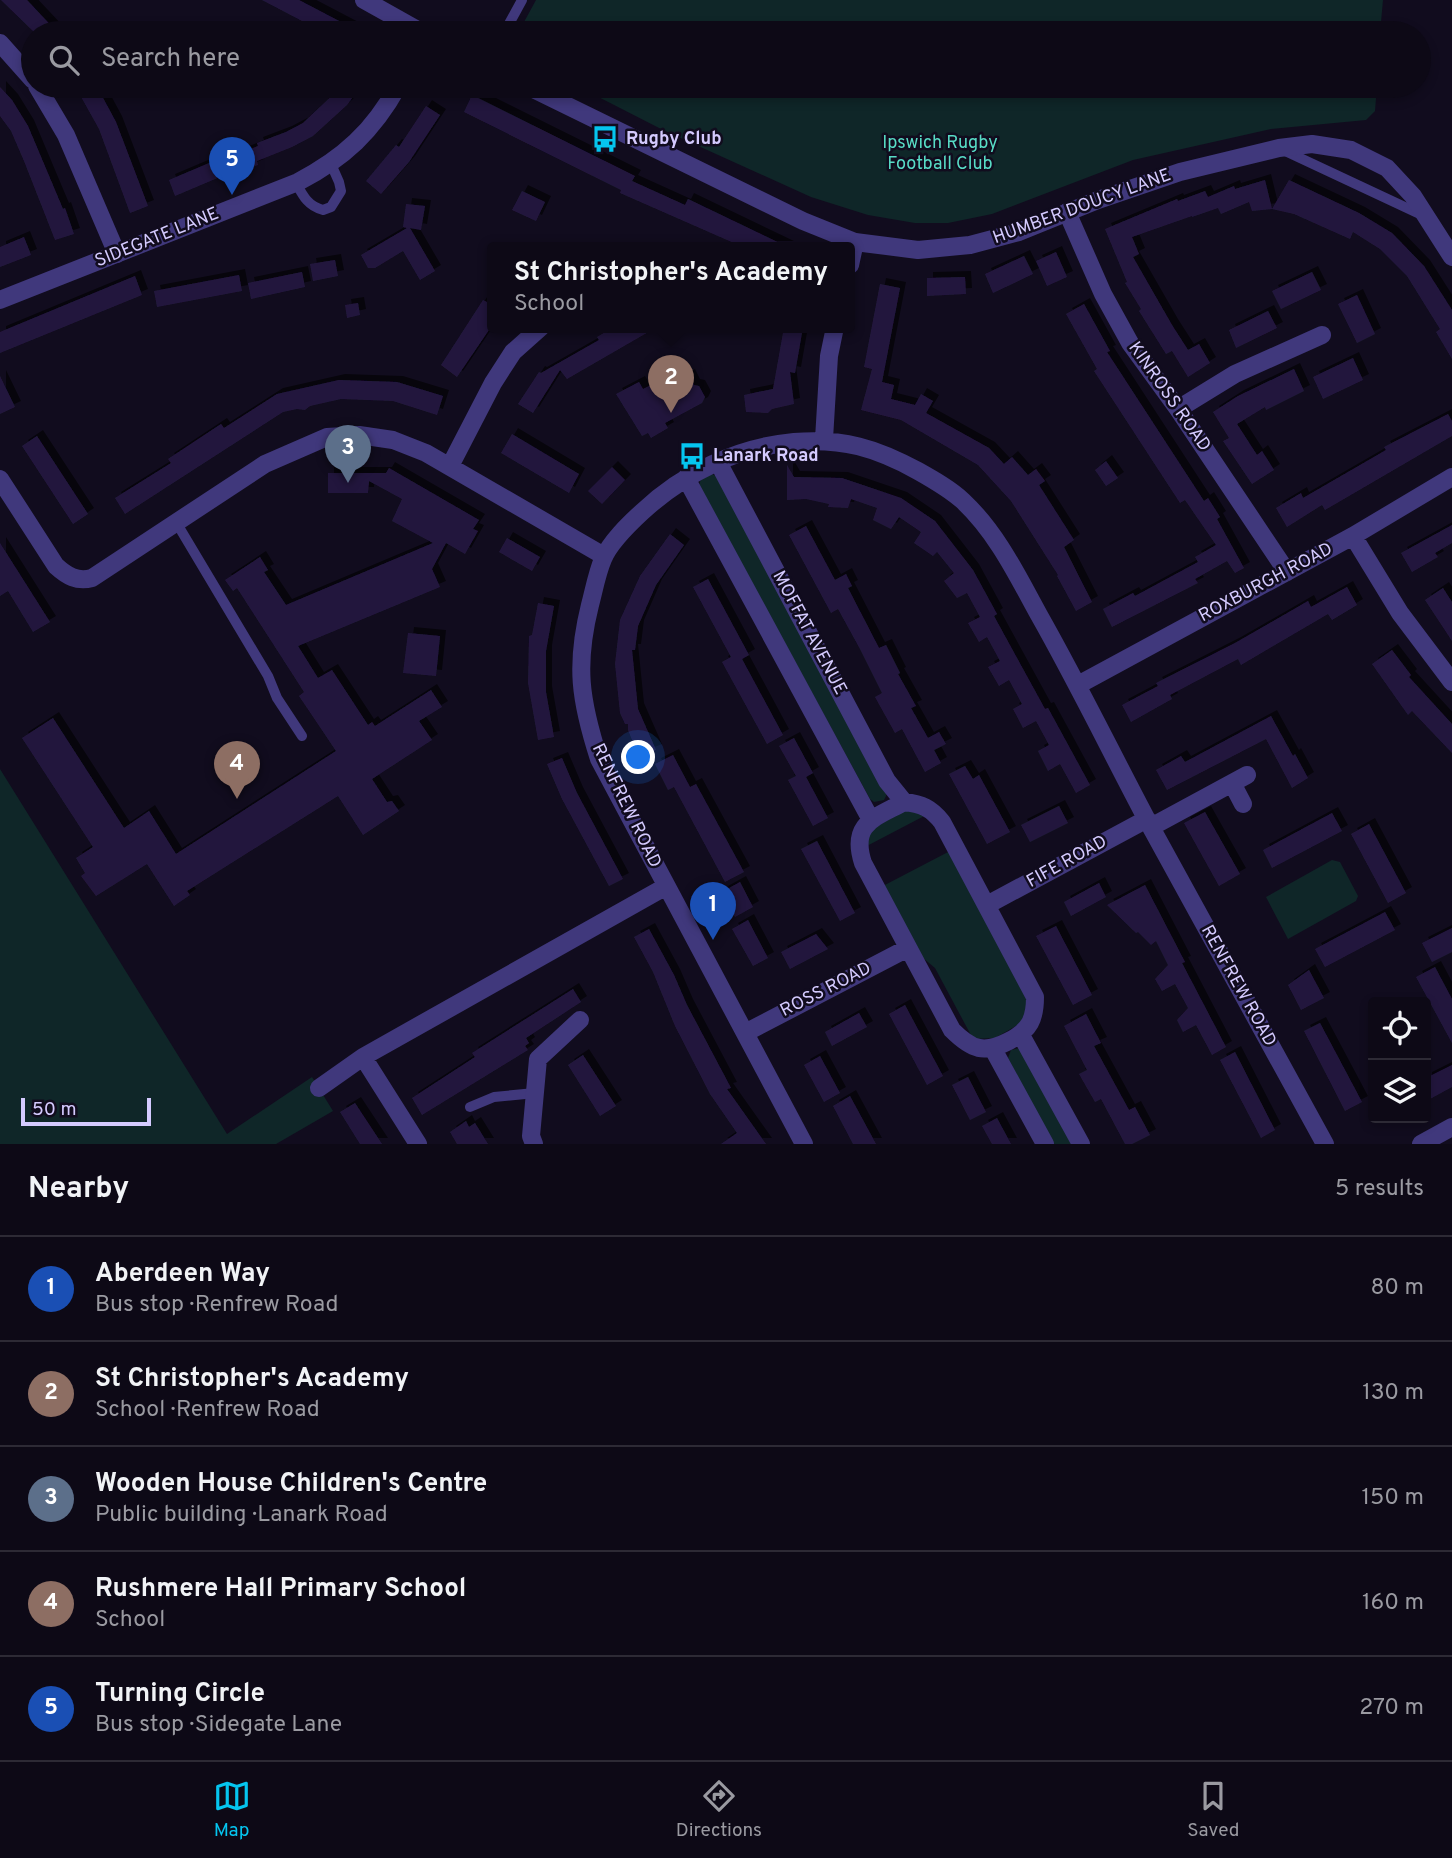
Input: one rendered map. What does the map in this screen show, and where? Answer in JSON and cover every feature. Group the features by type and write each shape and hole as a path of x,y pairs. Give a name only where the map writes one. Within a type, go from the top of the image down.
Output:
{"street":[{"path":"364,0 402,21"},
{"path":"0,43 21,67"},
{"path":"44,98 66,135 117,254"},
{"name":"SIDEGATE LANE","path":"0,300 296,183 331,164 356,143 383,113 391,98"},
{"name":"HUMBER DOUCY LANE","path":"552,98 803,221 855,242 918,250 957,247 1019,232 1180,172 1279,148 1322,145 1361,153 1394,174 1429,219 1452,257"},
{"name":"KINROSS ROAD","path":"1067,212 1102,294 1130,343 1178,409 1287,572"},
{"path":"450,466 493,383 513,352 534,333"},
{"path":"824,439 829,356 834,333"},
{"path":"1178,409 1234,374 1322,335"},
{"path":"0,479 48,556 56,566 74,579 92,578 265,464 327,437 359,435 393,440 426,453 604,556"},
{"name":"RENFREW ROAD","path":"804,1144 665,887 599,758 587,721 579,667 582,637 604,556 632,521 655,500 686,478 718,461 759,447 824,439 850,443 887,454 941,484 962,499 983,522 1009,561 1078,685 1149,823 1325,1144"},
{"name":"MOFFAT AVENUE","path":"718,461 887,781 904,802"},
{"name":"ROXBURGH ROAD","path":"1078,685 1353,536 1452,477"},
{"name":"MOFFAT AVENUE","path":"686,478 871,820"},
{"path":"1353,536 1400,613 1452,682"},
{"path":"1149,823 1240,779 1243,804"},
{"path":"904,802 921,804 932,809 937,816 1035,997 1035,1013 1021,1035 993,1049 980,1049 965,1043 952,1030 863,863 859,850 860,834 864,825 871,820 904,802"},
{"name":"FIFE ROAD","path":"987,905 1149,823"},
{"path":"319,1088 363,1057 665,887"},
{"name":"ROSS ROAD","path":"745,1033 908,948"},
{"path":"534,1144 531,1136 538,1059 580,1020"},
{"path":"1021,1035 1081,1144"},
{"path":"993,1049 1045,1144"},
{"path":"363,1057 417,1144"},
{"path":"1421,1144 1452,1127"}],"lane":[{"path":"511,21 522,0"},
{"path":"1279,148 1429,219"},
{"path":"296,183 312,206 323,210 331,207 341,191 331,164"},
{"path":"176,523 268,676 277,698 302,736"},
{"path":"470,1107 494,1097 535,1093"}],"green space":[{"path":"536,0 1383,0 1381,21 525,21"},
{"name":"Ipswich Rugby Football Club","path":"600,98 1376,98 1375,111 1366,120 1271,129 1133,160 992,214 948,223 915,223 868,215 811,197 663,130"},
{"path":"712,474 716,476 886,791 884,800 874,802 870,799 699,486 701,478"},
{"path":"0,769 227,1134 312,1077 333,1111 276,1144 0,1144"},
{"path":"909,808 928,814 863,848 867,832"},
{"path":"950,851 1029,995 1023,1022 995,1038 973,1039 935,968 917,953 881,887"},
{"path":"1332,860 1340,862 1358,896 1356,901 1288,939 1266,897"},
{"path":"1019,1048 1073,1144 1053,1144 1008,1058 1011,1050"}],"building":[{"path":"1,0 27,0 47,21 23,21"},
{"path":"262,0 299,0 339,21 302,21"},
{"path":"0,87 12,100 28,126 74,234 55,240 11,131 0,116"},
{"path":"82,98 103,98 116,122 148,206 130,213 99,129"},
{"path":"329,98 352,98 313,136 257,161 258,165 235,174 234,171 175,196 169,180 258,146 257,143 303,123"},
{"path":"471,98 478,98 635,176 632,181 685,205 688,199 778,242 732,242 620,193 621,190 464,112"},
{"path":"426,106 440,115 409,162 381,194 366,181 396,145 399,147"},
{"path":"1265,180 1272,209 1252,211 1249,202 1221,214 1218,208 1132,237 1139,254 1133,257 1172,325 1188,350 1199,344 1210,363 1188,377 1172,351 1166,354 1139,311 1141,309 1125,283 1127,282 1105,229 1177,199 1178,201 1205,191 1208,197 1234,186 1235,189"},
{"path":"1289,180 1359,213 1392,233 1424,266 1452,310 1452,359 1436,332 1440,329 1407,276 1380,249 1353,232 1350,239 1294,214 1272,209"},
{"path":"522,191 545,202 536,221 512,210"},
{"path":"406,204 425,206 421,230 410,228 435,271 420,280 403,251 375,268 368,268 361,255 407,228 403,227"},
{"path":"24,237 31,255 0,267 0,247"},
{"path":"1056,252 1067,277 1047,286 1036,261"},
{"path":"1024,256 1033,274 993,293 985,274"},
{"path":"335,260 338,276 313,281 310,264"},
{"path":"302,272 305,287 251,299 248,283"},
{"path":"1312,272 1321,290 1281,309 1272,291"},
{"path":"239,275 242,291 157,307 154,291"},
{"path":"135,276 142,295 0,353 0,332"},
{"path":"965,277 966,294 927,296 927,278"},
{"path":"880,284 900,288 882,382 894,385 891,399 915,405 921,394 933,401 926,413 989,448 1004,464 1012,457 1028,475 1036,469 1045,481 1039,485 1074,540 1064,547 1092,602 1076,611 1058,575 1011,501 978,465 901,420 861,410 872,369 864,367"},
{"path":"1357,295 1375,334 1357,343 1338,304"},
{"path":"483,300 487,302 487,333 457,377 441,365"},
{"path":"358,303 360,315 347,318 345,305"},
{"path":"1084,304 1110,351 1107,352 1204,501 1208,498 1220,517 1217,519 1244,568 1235,573 1227,561 1195,579 1198,583 1112,627 1103,609 1133,593 1135,596 1198,562 1195,557 1216,545 1185,500 1180,503 1094,371 1097,369 1066,314"},
{"path":"1268,311 1277,328 1236,348 1229,330"},
{"path":"604,333 647,333 567,379 560,370 533,413 518,404 539,372 599,340 597,337"},
{"path":"783,333 802,333 795,373 790,372 794,404 772,409 768,413 746,412 744,395 773,389"},
{"path":"1353,358 1363,380 1323,399 1313,377"},
{"path":"1294,369 1304,391 1266,410 1265,407 1237,424 1257,455 1262,451 1274,470 1252,484 1223,441 1229,438 1213,412 1238,396"},
{"path":"689,375 705,397 702,403 665,423 668,428 651,438 648,433 642,436 616,394 639,382 643,389 653,384 657,392"},
{"path":"0,376 15,407 0,414"},
{"path":"339,380 397,382 443,396 437,415 393,401 341,399 310,406 305,410 283,412 125,514 115,498 171,463 168,459 221,424 224,428 277,394"},
{"path":"1448,414 1452,421 1452,436 1325,510 1322,505 1287,527 1276,508 1301,493 1303,498 1386,450 1384,447"},
{"path":"512,434 579,474 569,493 501,453"},
{"path":"37,436 88,514 73,524 22,446"},
{"path":"1106,461 1118,478 1106,486 1095,470"},
{"path":"787,465 794,477 842,478 901,498 935,521 973,570 997,614 994,616 1090,785 1076,793 1060,764 1048,771 1038,751 1049,745 1036,721 1023,728 1013,709 1022,704 1009,680 999,686 988,667 1000,661 987,637 979,642 968,623 980,617 967,593 957,598 944,581 954,573 937,552 933,556 914,543 921,532 899,517 891,529 873,520 877,508 851,499 848,508 828,507 829,504 806,499 787,500"},
{"path":"612,467 625,480 602,504 588,491"},
{"path":"389,468 479,520 473,529 478,531 465,554 446,543 432,569 440,587 298,646 318,678 332,670 368,725 372,722 375,726 431,690 442,707 419,721 432,740 372,779 387,802 392,801 399,811 363,835 338,796 187,891 190,895 174,906 147,864 96,896 81,876 85,873 76,858 93,847 22,738 53,718 124,828 149,811 176,854 336,751 299,696 304,692 237,588 233,591 225,580 260,557 268,570 264,572 286,605 433,543 392,521 402,499 369,481 368,493 328,493 328,473 386,473"},
{"path":"1452,525 1452,543 1435,553 1438,557 1412,572 1401,553"},
{"path":"806,526 835,580 846,574 852,586 848,588 879,648 886,645 916,706 911,708 928,738 939,732 946,744 934,750 941,763 925,772 902,729 895,733 875,697 882,693 860,649 838,609 831,613 789,535"},
{"path":"670,534 684,545 656,585 638,626 635,650 632,650 638,709 656,750 639,757 628,724 625,724 620,713 615,664 620,620 640,576"},
{"path":"507,538 540,557 532,571 499,552"},
{"path":"0,543 50,622 33,632 8,591 0,596"},
{"path":"708,579 749,655 742,659 783,735 767,744 722,662 731,657 693,587"},
{"path":"1347,587 1357,605 1332,620 1328,614 1241,665 1238,659 1170,695 1172,699 1131,722 1122,705 1158,686 1156,683 1235,643 1308,601 1311,607"},
{"path":"1443,588 1452,602 1452,641 1425,600"},
{"path":"538,603 554,606 546,651 546,692 554,737 538,740 528,683 529,636 532,635"},
{"path":"408,633 440,636 436,676 403,673"},
{"path":"1392,650 1411,675 1409,677 1452,724 1452,753 1412,711 1408,715 1372,664"},
{"path":"1271,716 1308,778 1292,788 1266,739 1167,790 1156,770 1181,756 1185,762"},
{"path":"794,738 813,773 806,777 828,818 813,826 788,780 796,776 779,746"},
{"path":"673,755 690,787 696,784 744,872 725,882 674,787 668,790 655,764"},
{"path":"562,758 577,793 623,879 609,886 562,799 547,764"},
{"path":"965,766 973,779 979,775 1010,832 987,844 949,774"},
{"path":"1059,806 1068,823 1030,842 1021,825"},
{"path":"1205,812 1240,874 1219,886 1184,823"},
{"path":"1332,813 1342,831 1272,868 1263,850"},
{"path":"1369,824 1406,893 1388,903 1351,834"},
{"path":"817,841 855,913 840,921 801,849"},
{"path":"740,882 753,907 735,917 722,892"},
{"path":"1099,883 1106,897 1071,916 1064,902"},
{"path":"1145,885 1226,1047 1212,1055 1196,1025 1183,1032 1177,1020 1188,1008 1175,984 1162,991 1155,979 1168,965 1156,941 1151,945 1107,905"},
{"path":"1385,912 1395,930 1325,967 1315,949"},
{"path":"748,920 768,958 753,966 732,929"},
{"path":"1056,926 1092,995 1073,1005 1036,936"},
{"path":"1452,928 1452,952 1432,962 1422,943"},
{"path":"649,929 731,1088 727,1089 766,1144 721,1144 737,1133 710,1094 634,937"},
{"path":"816,934 828,949 790,969 781,952"},
{"path":"1435,967 1452,999 1452,1043 1431,1004 1431,997 1427,997 1416,977"},
{"path":"1309,970 1324,998 1301,1010 1288,985"},
{"path":"573,989 581,1002 526,1038 529,1043 525,1046 528,1050 422,1115 412,1098 475,1057 472,1053"},
{"path":"905,1005 943,1076 927,1085 889,1014"},
{"path":"859,1013 867,1027 832,1046 825,1032"},
{"path":"1086,1014 1101,1043 1094,1046 1129,1110 1135,1107 1150,1135 1132,1144 1125,1144 1101,1099 1095,1102 1079,1074 1087,1070 1064,1026"},
{"path":"1320,1023 1362,1102 1345,1111 1304,1031"},
{"path":"1235,1052 1275,1130 1261,1138 1220,1060"},
{"path":"583,1055 616,1106 600,1116 568,1065"},
{"path":"820,1056 840,1093 824,1102 804,1065"},
{"path":"1452,1065 1452,1087 1431,1098 1431,1076"},
{"path":"968,1077 986,1112 970,1120 952,1085"},
{"path":"850,1096 876,1144 853,1144 833,1106"},
{"path":"355,1103 382,1144 360,1144 340,1112"},
{"path":"997,1118 1011,1144 992,1144 982,1126"},
{"path":"466,1121 469,1127 475,1123 488,1144 457,1144 450,1132"}],"place":[{"name":"Rugby Club","path":"605,139"},
{"name":"Turning Circle","path":"232,195"},
{"name":"St Christopher's Academy","path":"671,413"},
{"name":"Lanark Road","path":"692,456"},
{"name":"Wooden House Children's Centre","path":"348,483"},
{"name":"Rushmere Hall Primary School","path":"237,799"},
{"name":"Aberdeen Way","path":"713,940"}]}
